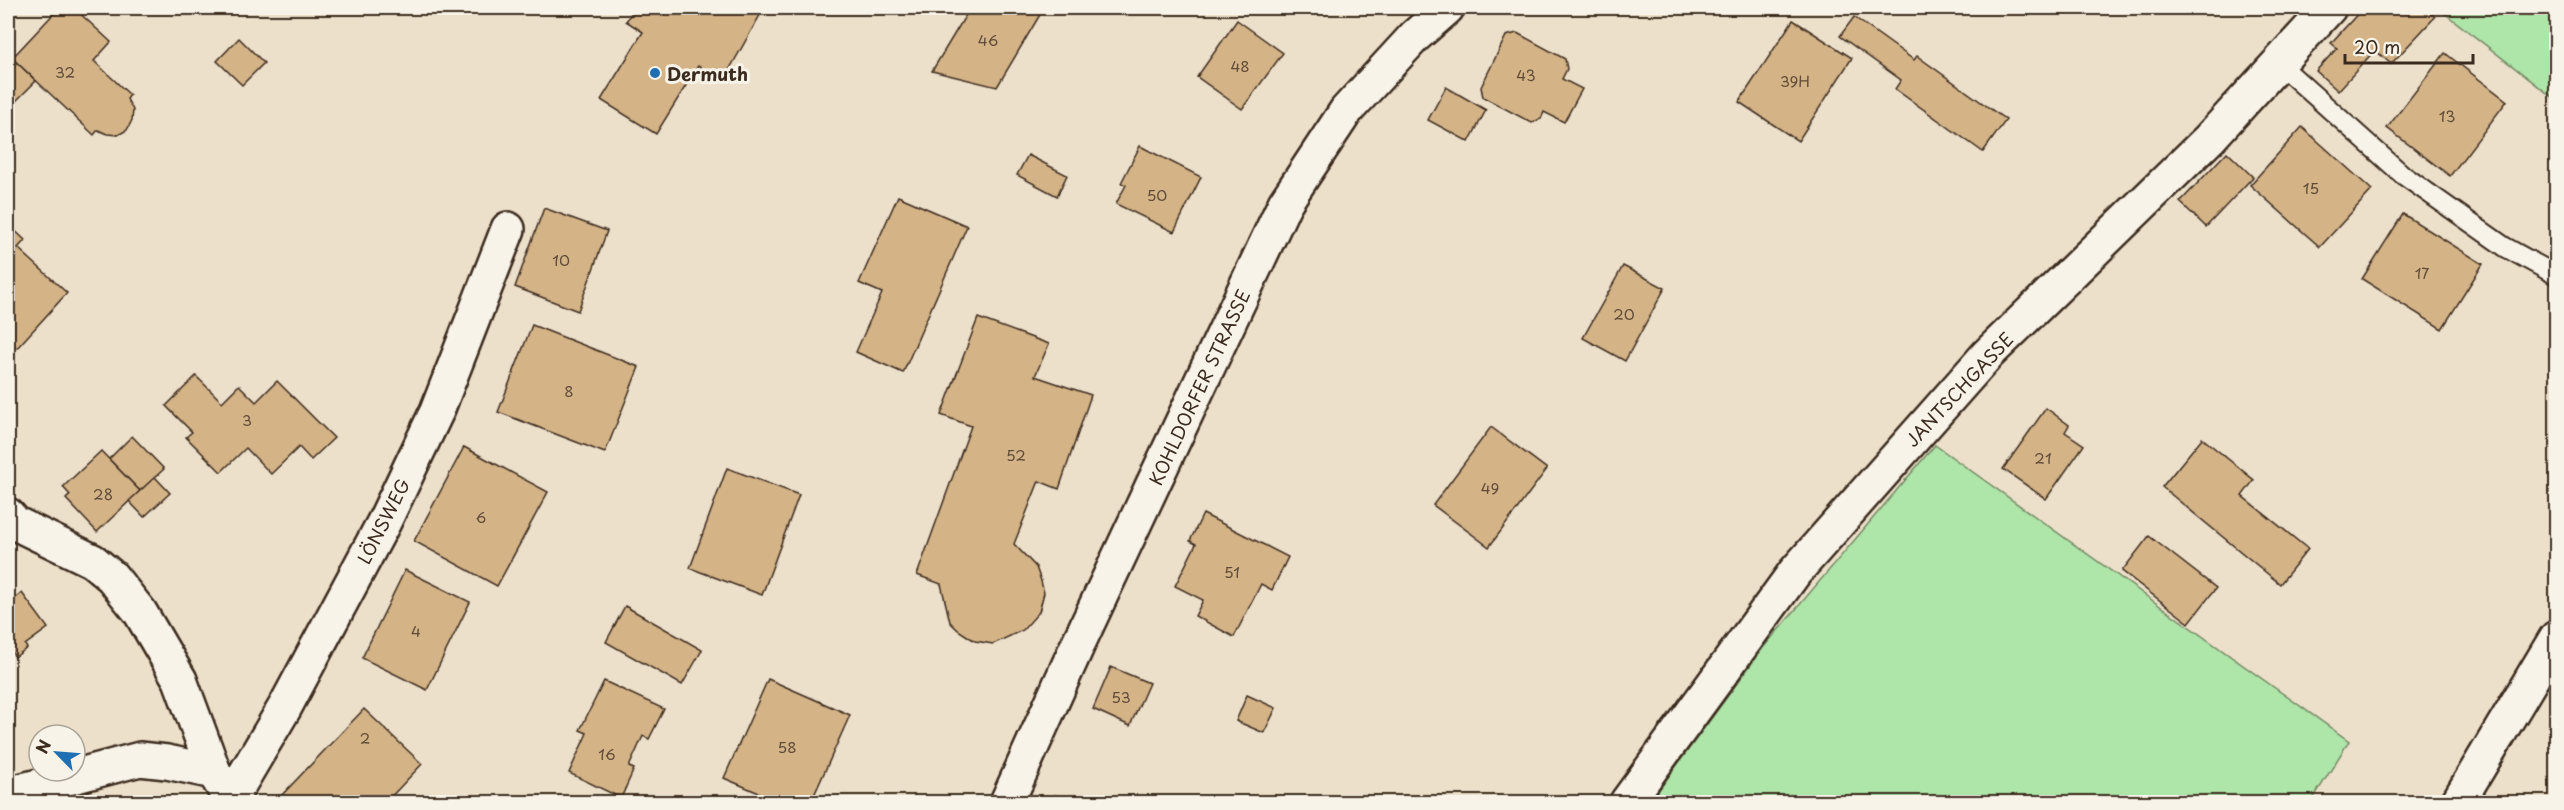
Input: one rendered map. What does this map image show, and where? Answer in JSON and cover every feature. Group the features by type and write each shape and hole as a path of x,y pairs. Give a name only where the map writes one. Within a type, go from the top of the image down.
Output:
{"street":[{"name":"KOHLDORFER STRASSE","path":"1007,802 1079,642 1284,203 1346,111 1415,36 1447,8"},
{"name":"JANTSCHGASSE","path":"1627,802 1795,572 1810,555 1988,354 2209,139 2329,8"},
{"name":"LÖNSWEG","path":"225,792 285,707 384,522 438,411 508,229"},
{"path":"8,515 15,523 93,561 112,577 140,612 180,680 225,792"},
{"path":"2458,802 2556,638"},
{"path":"8,794 140,759 167,762 225,792"}],"lane":[{"path":"2278,63 2403,175 2505,247 2556,275"}],"green space":[{"path":"2438,8 2556,8 2556,100"},
{"path":"1935,445 2349,741 2311,802 1650,802 1763,648"}],"building":[{"path":"59,8 74,8 111,42 94,61 130,95 127,99 133,110 132,120 127,130 118,135 98,130 94,135 12,58"},
{"name":"Dermuth","path":"635,8 764,8 723,81 698,66 656,134 601,100 643,32 626,21"},
{"path":"970,8 1044,8 997,87 932,71"},
{"path":"2363,8 2424,8 2435,17 2391,64 2375,50 2338,91 2316,71 2337,48 2331,43"},
{"path":"1854,17 1914,60 1917,56 2006,120 1983,152 1895,89 1901,80 1840,36"},
{"path":"1237,20 1283,53 1242,109 1197,77"},
{"path":"1793,20 1852,58 1798,141 1739,102"},
{"path":"1517,33 1565,59 1567,69 1562,79 1582,89 1564,122 1544,112 1541,119 1532,123 1483,97 1481,87 1506,36"},
{"path":"239,38 264,63 242,85 217,61"},
{"path":"2445,53 2507,101 2450,176 2387,128"},
{"path":"8,54 36,81 14,103 8,97"},
{"path":"1446,87 1486,110 1469,142 1428,120"},
{"path":"2302,127 2372,190 2320,247 2250,185"},
{"path":"1140,146 1201,177 1174,232 1116,204 1126,185 1121,183"},
{"path":"2227,152 2253,177 2206,227 2180,202"},
{"path":"1028,155 1067,175 1057,196 1017,175"},
{"path":"898,196 967,226 903,373 856,352 882,293 859,283"},
{"path":"544,208 607,231 578,311 515,287"},
{"path":"2403,214 2483,264 2442,329 2362,279"},
{"path":"8,224 25,240 18,248 67,293 17,348 8,340"},
{"path":"1623,266 1665,288 1625,361 1583,338"},
{"path":"978,318 1049,344 1035,376 1091,395 1059,489 1039,481 1014,544 1036,567 1044,593 1039,612 1023,630 993,644 975,641 958,630 950,622 941,584 917,575 971,426 941,415"},
{"path":"532,325 639,367 605,453 498,412"},
{"path":"196,376 222,402 239,385 256,402 277,381 334,438 311,460 299,447 271,474 246,448 221,472 186,437 192,432 166,406"},
{"path":"2046,408 2069,425 2065,432 2084,445 2046,499 2003,469"},
{"path":"1491,427 1547,469 1489,547 1433,505"},
{"path":"132,436 164,469 140,491 109,459"},
{"path":"2202,438 2254,480 2242,496 2308,549 2280,584 2162,487"},
{"path":"464,447 548,492 497,586 414,541"},
{"path":"101,451 140,491 97,532 66,499 70,495 63,487"},
{"path":"727,468 799,495 762,595 690,568"},
{"path":"155,477 170,493 144,517 129,501"},
{"path":"1203,514 1288,557 1272,590 1261,584 1234,637 1195,616 1203,600 1175,586 1196,544 1190,541"},
{"path":"2149,536 2216,588 2189,623 2122,571"},
{"path":"405,570 470,602 427,690 362,658"},
{"path":"22,593 48,628 25,645 27,648 15,657 8,646 8,604"},
{"path":"625,606 702,650 682,685 606,642"},
{"path":"1111,667 1149,683 1130,726 1093,709"},
{"path":"768,679 850,715 811,802 780,802 724,778"},
{"path":"604,681 664,709 649,739 643,736 629,767 634,769 621,798 569,773 587,733 580,730"},
{"path":"1247,695 1276,708 1264,733 1236,721"},
{"path":"364,709 422,764 386,802 284,802 279,798"},
{"path":"1055,795 1073,802 1052,802"}],"place":[{"name":"Dermuth","path":"655,73"}]}
